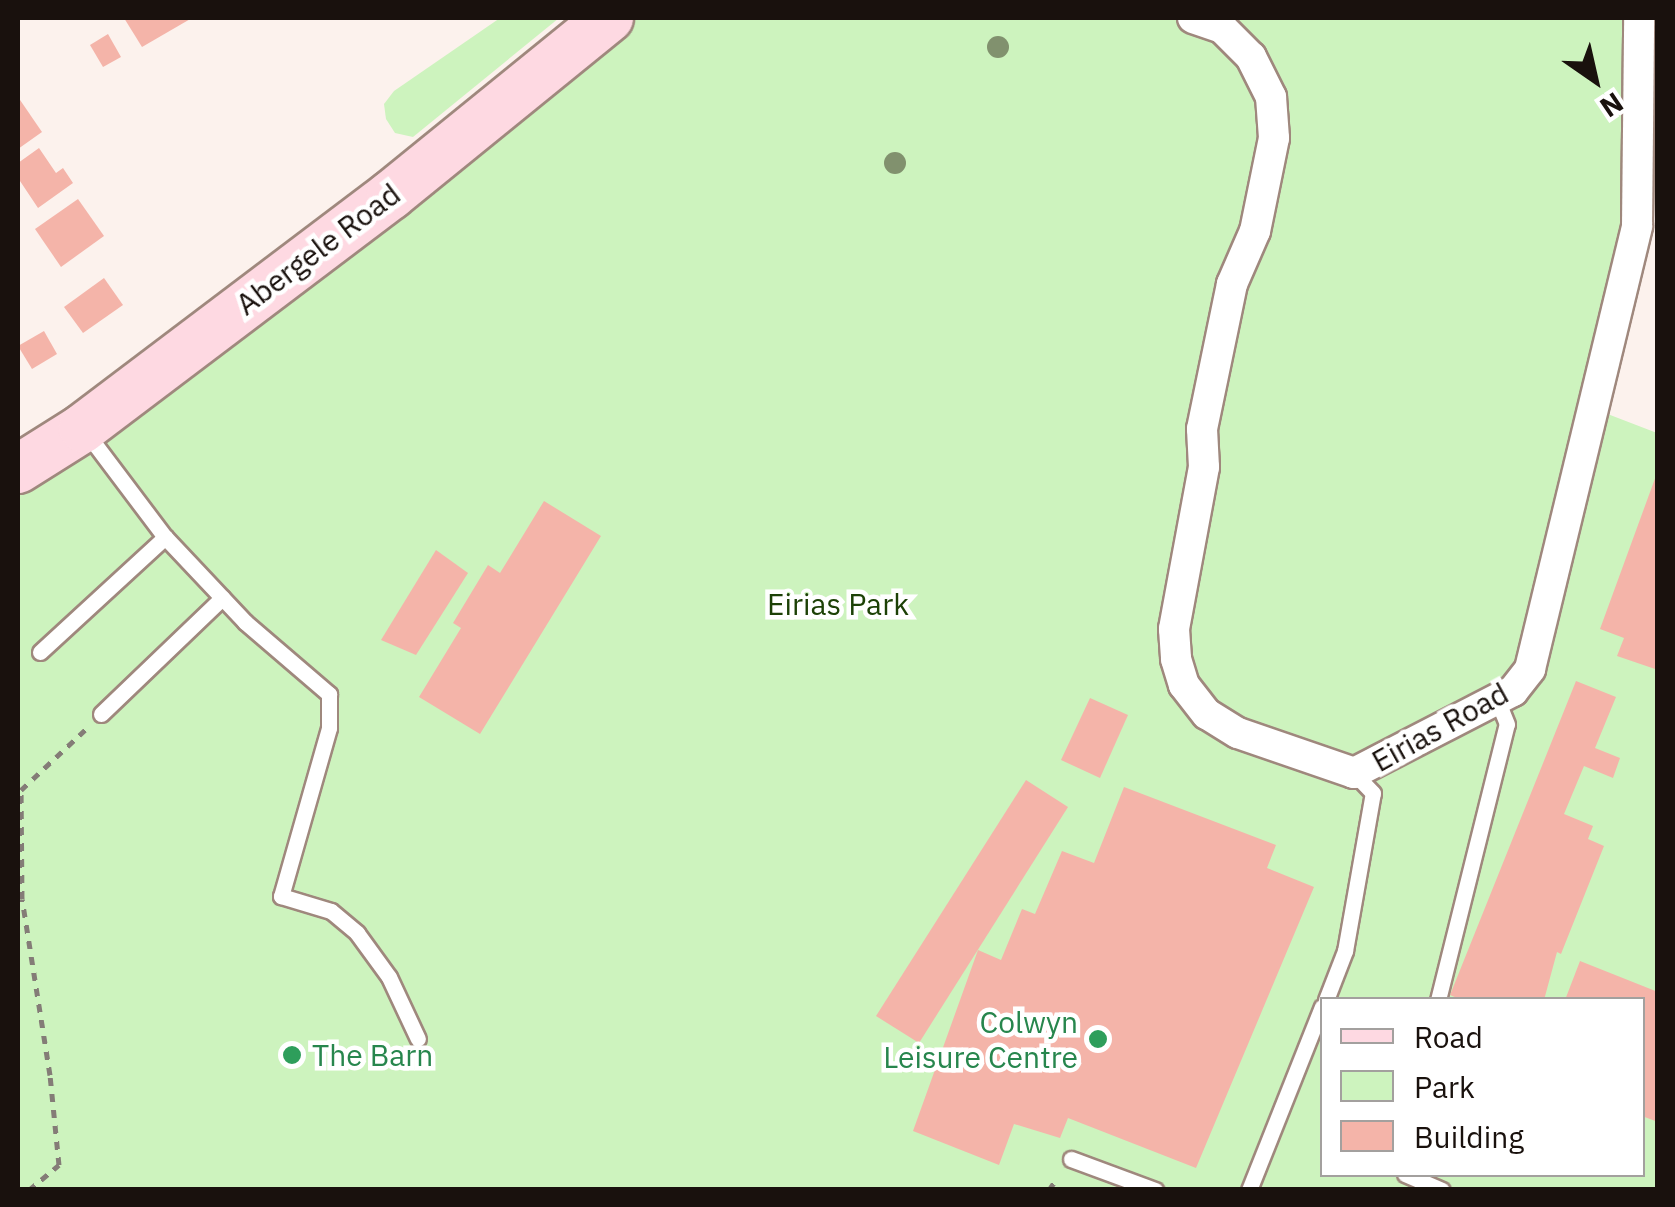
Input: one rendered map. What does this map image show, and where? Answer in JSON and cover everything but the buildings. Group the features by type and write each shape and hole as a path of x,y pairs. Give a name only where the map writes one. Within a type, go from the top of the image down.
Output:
{"main road":[{"name":"Abergele Road","path":"18,469 83,428 390,195 609,18"}],"street":[{"name":"Eirias Road","path":"1193,18 1222,28 1251,56 1270,97 1274,138 1255,231 1232,284 1202,429 1204,467 1174,628 1176,659 1184,685 1207,714 1238,732 1354,773 1513,691 1530,669 1647,230 1639,18"}],"lane":[{"path":"83,428 165,537 222,598 329,694 329,728 281,896 331,910 357,934 389,977 418,1039"},
{"path":"40,652 165,537"},
{"path":"102,714 222,598"},
{"path":"1439,997 1507,724 1497,699"},
{"path":"1327,997 1345,952 1373,793 1354,773"},
{"path":"1249,1190 1320,1012"},
{"path":"1071,1160 1155,1190"},
{"path":"1411,1177 1442,1190"}],"path":[{"path":"29,1190 58,1165 50,1075 22,898 21,790 102,714"}],"green space":[{"path":"500,18 559,18 413,137 395,133 386,119 384,104 394,91"},
{"name":"Eirias Park","path":"582,18 1634,18 1625,268 1592,408 1657,433 1657,1189 18,1190 18,469"}],"place":[{"name":"Colwyn Leisure Centre","path":"1098,1039"},
{"name":"The Barn","path":"292,1055"}]}
